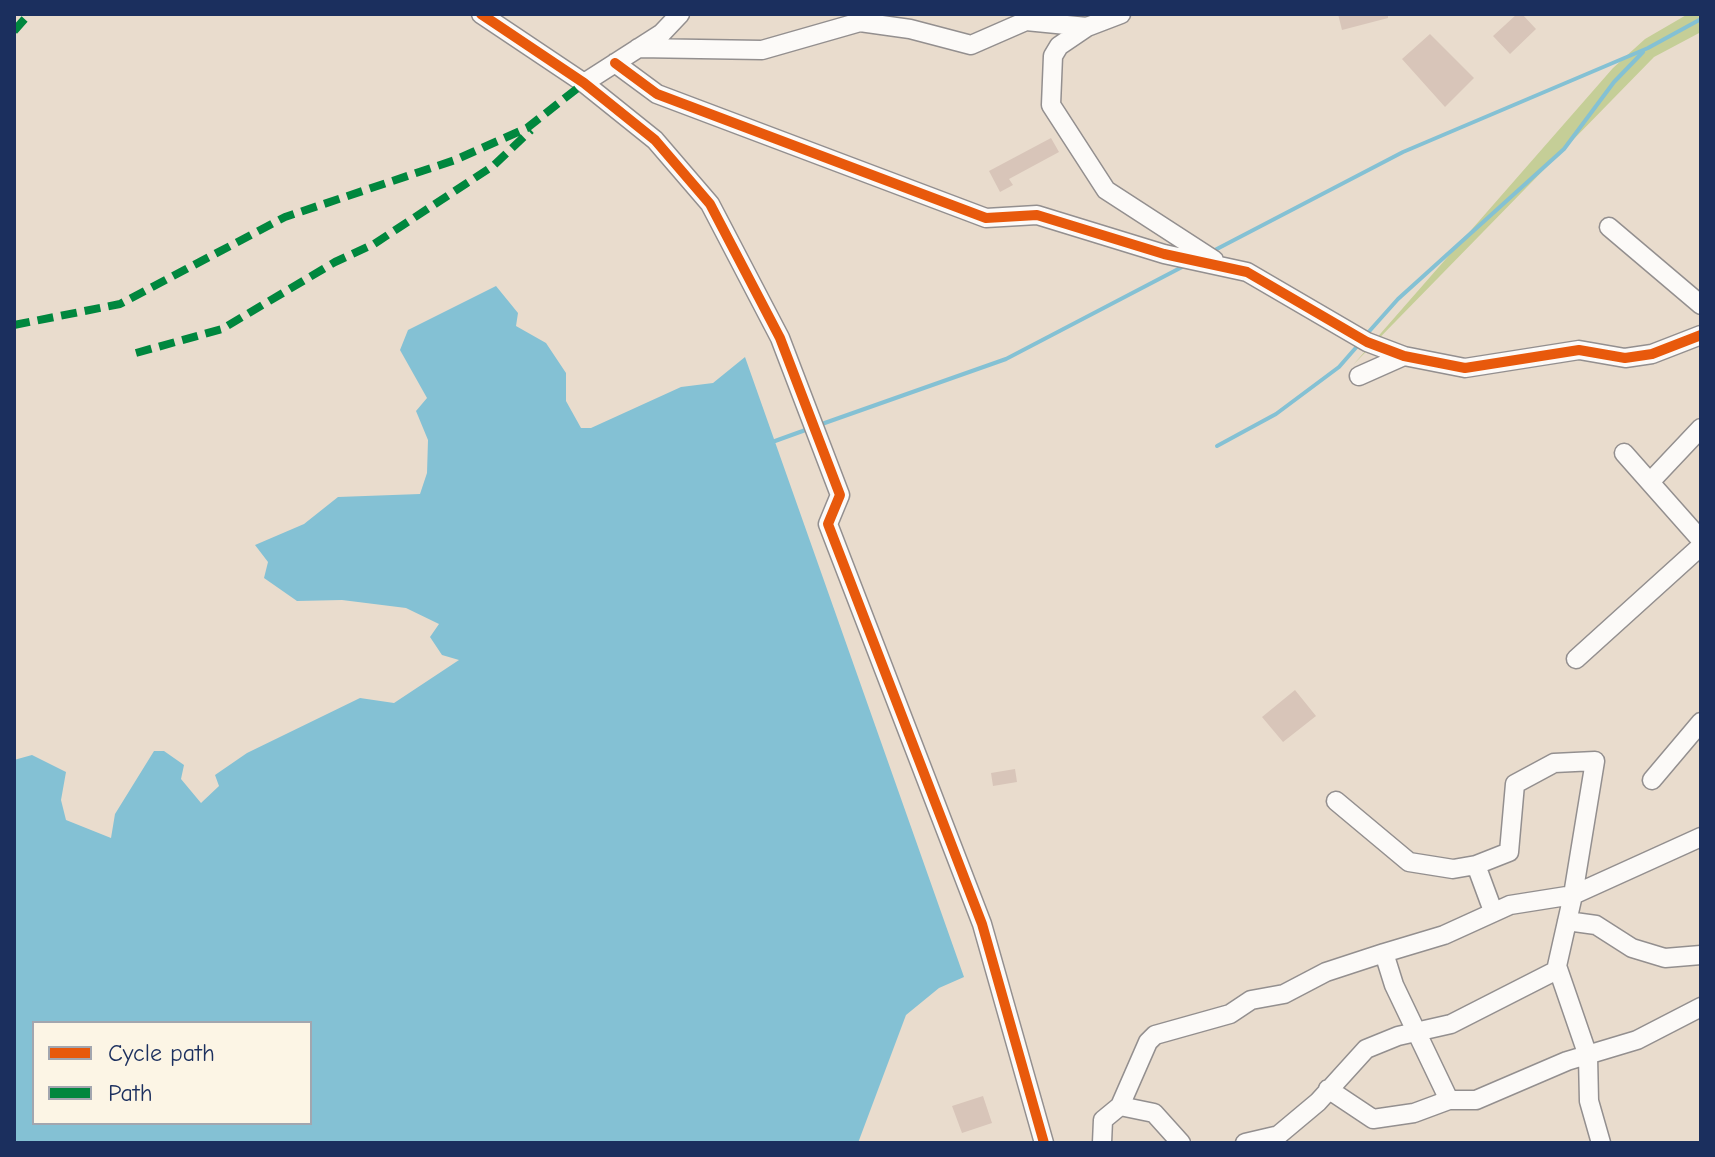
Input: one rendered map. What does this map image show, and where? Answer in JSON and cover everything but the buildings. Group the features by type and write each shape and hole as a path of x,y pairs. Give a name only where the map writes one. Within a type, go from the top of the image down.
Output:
{"street":[{"path":"481,14 584,83 648,133 710,204 792,363 840,495 828,524 982,924 1044,1143"},
{"path":"584,83 662,33 680,14"},
{"path":"1121,14 1087,27 1059,46 1053,56 1049,98 1054,111 1106,190 1219,263"},
{"path":"638,48 762,50 860,22 910,29 971,45 1026,21 1087,27"},
{"path":"615,63 657,94 986,218 1037,215 1164,254 1219,263 1259,278 1367,342 1404,356 1465,368 1579,350 1625,358 1666,350 1701,335"},
{"path":"1609,227 1701,305"},
{"path":"1359,376 1404,356"},
{"path":"1650,482 1701,428"},
{"path":"1576,659 1701,543 1624,453"},
{"path":"1652,780 1701,722"},
{"path":"1336,801 1409,862 1453,869 1476,865 1509,852 1515,784 1554,763 1595,761 1557,970 1588,1056 1587,1090 1601,1143"},
{"path":"1102,1143 1103,1120 1120,1106 1148,1042 1155,1035 1230,1014 1251,1000 1284,994 1326,972 1444,935 1493,911 1521,902 1573,895 1701,837"},
{"path":"1476,865 1493,911"},
{"path":"1567,921 1596,925 1632,948 1665,958 1701,955"},
{"path":"1384,953 1416,1033 1449,1100"},
{"path":"1245,1143 1272,1140 1328,1089 1361,1052 1451,1024 1557,970"},
{"path":"1328,1089 1373,1119 1414,1113 1449,1100 1476,1100 1567,1061 1637,1040 1701,1007"},
{"path":"1120,1106 1154,1113 1181,1143"}],"green space":[{"path":"1688,14 1701,14 1701,32 1654,57 1353,365 1613,68 1645,39"}],"water":[{"path":"496,286 518,313 516,326 546,343 566,373 566,401 581,428 591,428 681,387 713,383 745,357 964,977 939,988 906,1015 858,1143 14,1143 14,760 32,755 66,772 61,800 66,820 111,838 115,814 154,751 164,751 184,765 181,779 201,803 219,786 215,775 247,753 360,698 394,703 459,660 442,655 430,637 439,624 406,608 342,600 297,601 264,578 268,562 255,545 304,524 338,497 420,494 427,473 428,440 416,411 427,398 400,350 408,330"}],"waterway":[{"path":"1213,251 1403,152 1648,48 1701,19"},
{"path":"1365,336 1398,299 1564,149 1614,82 1643,52"},
{"path":"819,425 1006,359 1184,266"},
{"path":"1217,446 1276,414 1339,367 1360,343"},
{"path":"775,441 811,428"}],"marked path":[{"path":"14,31 29,14"},
{"path":"14,325 120,304 285,217 455,160 527,128 584,83"},
{"path":"136,353 222,329 335,262 374,244 493,166 531,130"}],"cycle path":[{"path":"481,14 584,83 655,140 710,204 780,338 840,495 828,524 982,924 1044,1143"},
{"path":"615,63 657,94 986,218 1037,215 1164,254 1247,272 1367,342 1404,356 1465,368 1579,350 1625,358 1652,354 1701,335"}]}
